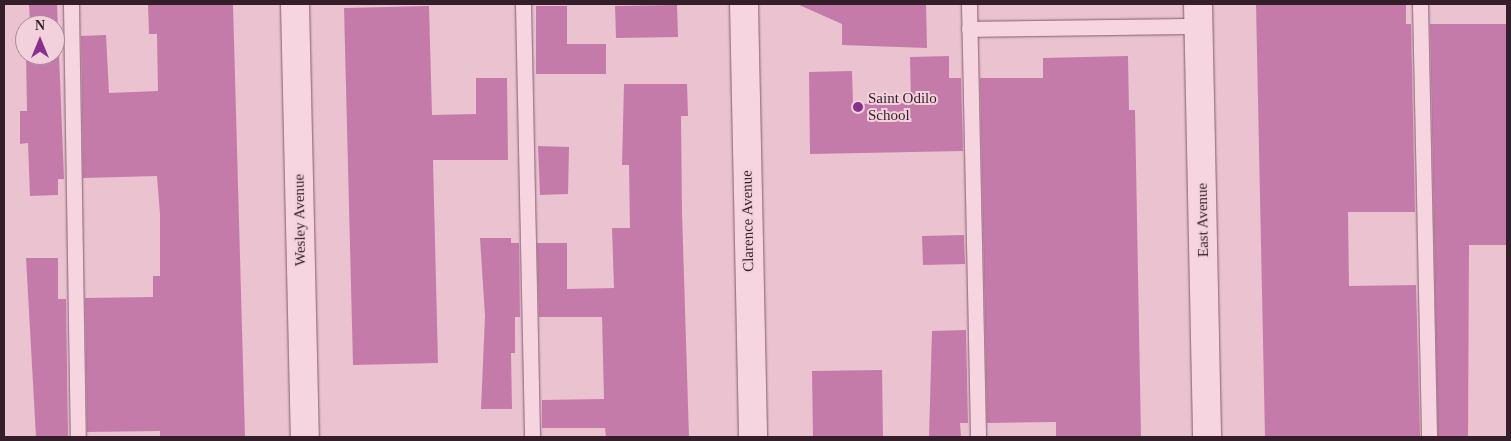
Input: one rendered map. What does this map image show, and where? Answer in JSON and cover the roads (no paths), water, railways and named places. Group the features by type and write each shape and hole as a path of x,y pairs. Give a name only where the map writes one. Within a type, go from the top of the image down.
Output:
{"street":[{"name":"Wesley Avenue","path":"296,4 305,437"},
{"name":"Clarence Avenue","path":"744,4 753,437"},
{"name":"East Avenue","path":"1198,15 1207,437"}],"lane":[{"path":"70,4 78,437"},
{"path":"523,4 532,437"},
{"path":"969,4 978,437"},
{"path":"1420,4 1429,437"},
{"path":"969,29 1198,15"}],"place":[{"name":"Saint Odilo School","path":"858,107"}]}
